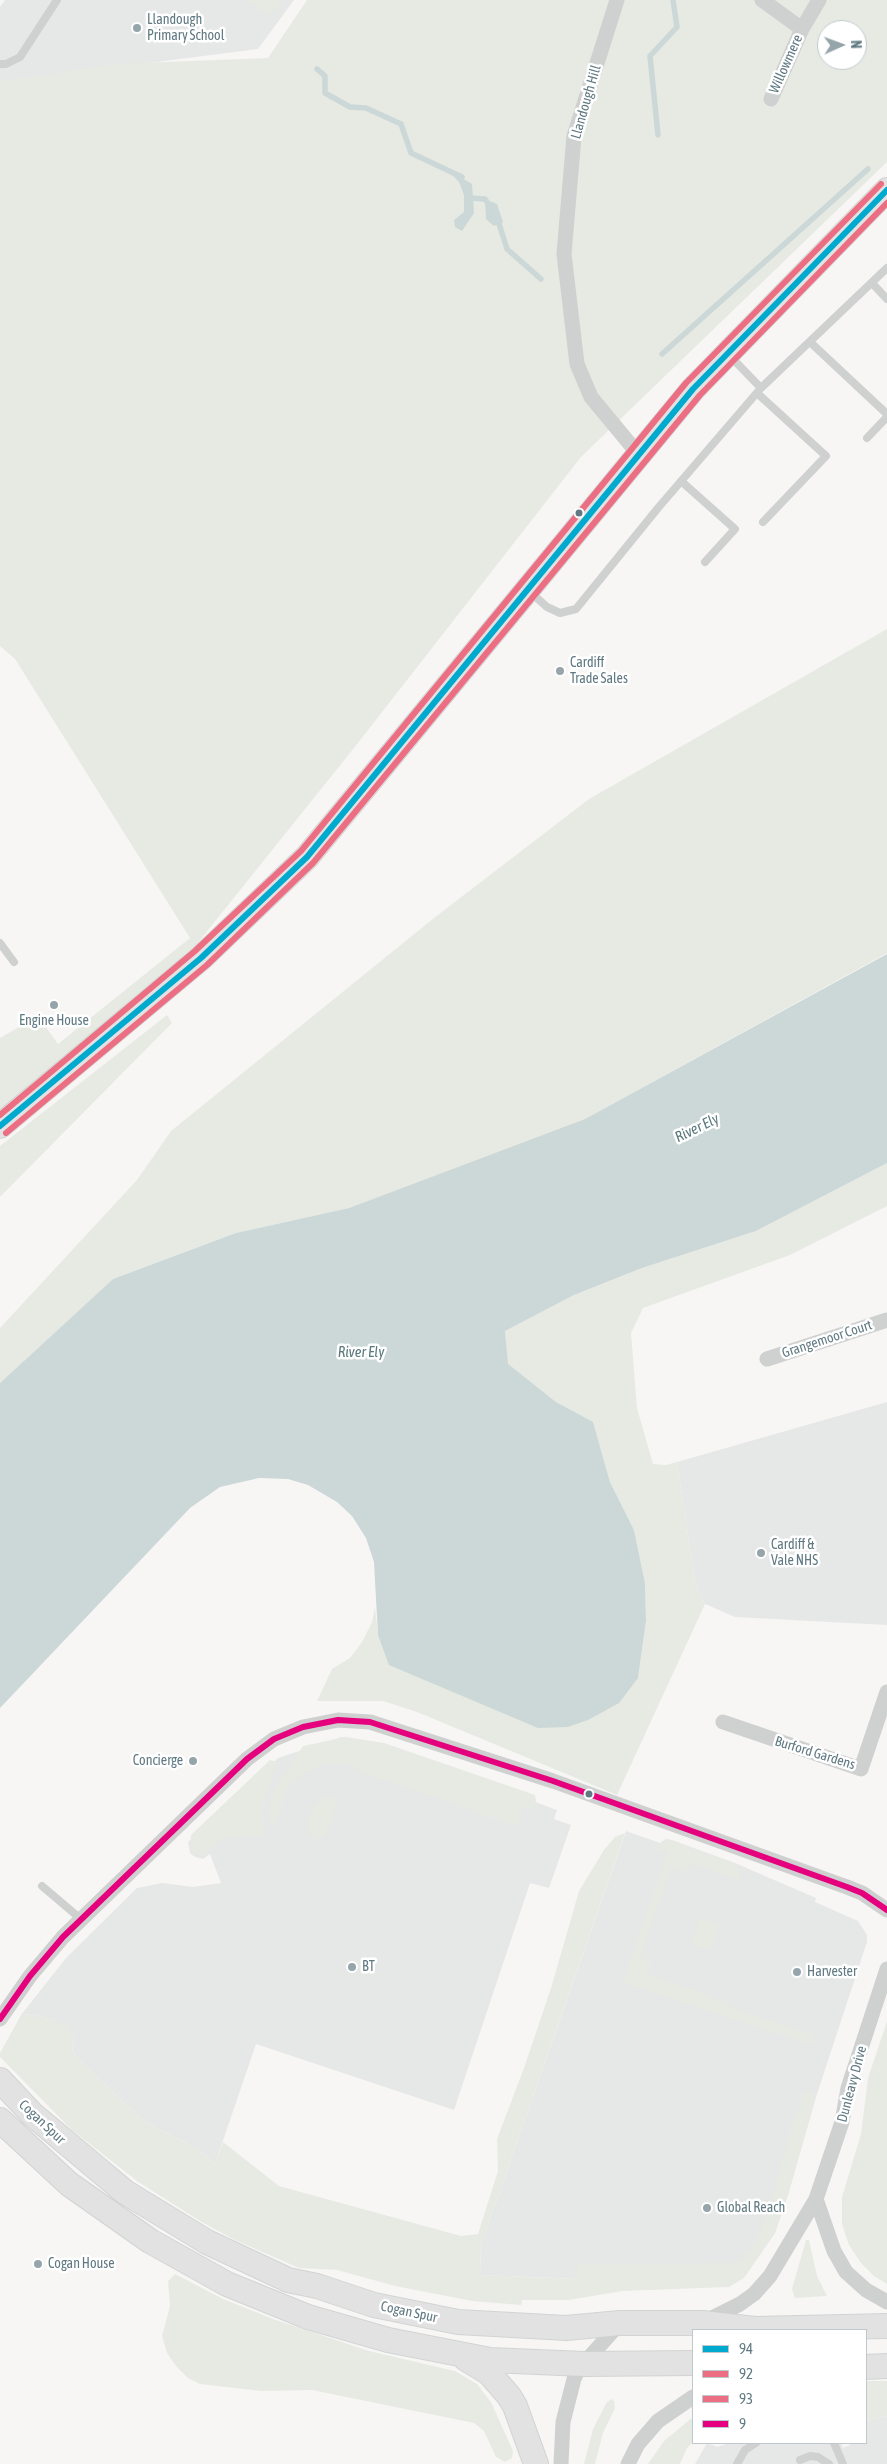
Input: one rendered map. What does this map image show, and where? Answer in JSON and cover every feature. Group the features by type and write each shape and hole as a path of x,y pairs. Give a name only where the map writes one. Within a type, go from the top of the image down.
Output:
{"main road":[{"path":"0,1126 201,958 307,856 693,389 887,190"},
{"name":"Cogan Spur","path":"0,2080 32,2114 125,2192 207,2242 288,2280 317,2286 396,2311 458,2322 566,2328 620,2323 703,2323 755,2329 887,2326"},
{"name":"Cogan Spur","path":"0,2120 69,2184 150,2242 227,2284 278,2306 361,2334 445,2353 490,2360 584,2364 692,2363"},
{"path":"445,2353 481,2366 503,2388 515,2406 536,2464"},
{"path":"867,2367 887,2366"}],"street":[{"name":"Llandough Hill","path":"617,0 574,136 564,254 577,364 592,397 639,455"},
{"name":"Willowmere","path":"762,0 802,29"},
{"name":"Willowmere","path":"770,99 802,29 820,0"},
{"name":"Grangemoor Court","path":"767,1359 887,1320"},
{"name":"Burford Gardens","path":"722,1722 861,1769 887,1692"},
{"path":"0,2019 30,1976 82,1920 261,1748 274,1739 303,1727 338,1720 370,1722 553,1781 847,1887 862,1893 887,1910"},
{"name":"Dunleavy Drive","path":"703,2323 740,2304 754,2294 770,2276 816,2199 842,2122 848,2088 887,1969"},
{"path":"816,2199 834,2251 846,2272 866,2290 887,2302"},
{"path":"561,2464 566,2407 574,2379 584,2364 620,2323"},
{"path":"628,2464 638,2444 658,2421 692,2397"}],"lane":[{"path":"0,64 6,64 20,57 57,0"},
{"path":"528,590 547,607 560,613 576,609 681,481 759,391 887,268"},
{"path":"872,283 887,299"},
{"path":"810,342 887,415 868,438"},
{"path":"728,354 759,391 826,456 763,522"},
{"path":"681,481 735,530 705,562"},
{"path":"0,943 14,962"},
{"path":"42,1886 82,1920"},
{"path":"737,2464 744,2450 754,2444"},
{"path":"834,2444 843,2464"},
{"path":"800,2460 810,2456 818,2456 829,2464"}],"shaded area":[{"name":"Llandough Primary School","path":"5,0 294,0 258,49 0,82 0,7"},
{"path":"247,0 282,0 269,17"},
{"path":"307,0 887,0 887,162 581,457 354,748 196,945 38,1085 0,1113 0,1038 38,1016 58,1044 190,938 15,659 0,646 0,82 113,64 268,58"},
{"path":"887,629 887,953 585,1119 349,1208 236,1233 113,1279 0,1383 0,1328 137,1180 171,1131 434,918 589,799"},
{"path":"167,1015 172,1023 0,1197 0,1146"},
{"path":"887,1163 887,1206 790,1255 643,1308 631,1333 637,1408 653,1464 666,1465 677,1462 695,1582 705,1604 617,1795 417,1712 383,1701 317,1701 332,1669 350,1658 362,1642 372,1622 375,1607 378,1635 638,1678 646,1622 645,1583 634,1530 610,1482 593,1423 556,1402 507,1364 505,1331 574,1295 642,1268 756,1231"},
{"path":"887,1402 887,1625 735,1617 705,1604 695,1582 677,1462"},
{"path":"341,1737 375,1742 557,1810 554,1819 571,1825 549,1888 530,1883 454,2110 256,2044 215,2164 198,2149 142,2120 72,2051 74,2039 55,2021 32,2014 21,2015 66,1958 137,1888 162,1883 193,1887 221,1883 210,1854 203,1859 195,1857 190,1853 188,1842 278,1758"},
{"path":"346,1737 384,1743 535,1795 536,1801 533,1810 523,1807 517,1826 361,1772 348,1764 334,1764 318,1766 305,1773 287,1789 275,1824 272,1825 270,1823 269,1809 273,1792 303,1746"},
{"path":"270,1760 277,1762 262,1809 264,1835 254,1838 242,1835 222,1839 202,1856 190,1851 191,1835"},
{"path":"327,1795 335,1798 337,1803 329,1829 322,1838 313,1839 309,1833 309,1815 317,1803"},
{"path":"626,1831 660,1843 666,1839 672,1840 735,1863 816,1898 815,1902 858,1921 867,1935 867,1942 816,2097 788,2195 775,2233 750,2269 577,2279 480,2275 481,2245"},
{"path":"625,1833 481,2245 480,2275 576,2279 578,2264 738,2263 752,2247 768,2216 787,2142 804,2093 812,2092 816,2097 775,2233 744,2278 729,2287 623,2291 568,2300 522,2300 521,2305 472,2301 395,2286 337,2270 299,2268 235,2240 200,2221 137,2181 72,2130 0,2057 0,2053 21,2015 32,2014 69,2026 74,2039 72,2051 142,2120 198,2149 215,2164 223,2142 279,2186 461,2236 478,2234 498,2171 497,2139 524,2068 551,1988 579,1891 604,1850 615,1837"},
{"path":"666,1839 735,1863 740,1872 738,1879 690,1863 686,1873 671,1868 640,1957 651,1961 646,1974 726,2002 727,2006 815,2035 812,2044 623,1983 668,1852 655,1848"},
{"path":"700,1918 719,1924 711,1950 692,1943"},
{"path":"887,2021 887,2284 874,2276 861,2263 849,2245 842,2224 842,2197 861,2134 868,2078"},
{"path":"806,2240 809,2240 817,2276 827,2296 795,2298 792,2289"},
{"path":"175,2274 223,2299 273,2319 369,2351 455,2371 477,2384 491,2402 513,2451 512,2458 505,2462 496,2457 484,2431 474,2423 312,2390 261,2391 200,2384 188,2378 167,2353 162,2336 170,2306 168,2281"},
{"path":"867,2381 887,2381 887,2416 867,2421"},
{"path":"612,2399 615,2408 603,2433 595,2464 584,2464 593,2429 607,2402"},
{"path":"887,2416 887,2464 695,2464 706,2444 717,2447 726,2444 841,2444 843,2448 850,2444 867,2444 867,2421"},
{"path":"692,2418 692,2443 687,2448 680,2464 648,2464 664,2441"}],"water":[{"path":"448,170 472,184 474,213 462,231 455,227 454,220 464,212 464,195 459,182"},
{"path":"485,199 497,204 503,222 494,226 486,219"},
{"name":"River Ely","path":"887,954 887,1163 756,1231 642,1268 574,1295 505,1331 508,1364 556,1402 593,1422 610,1482 634,1530 645,1583 646,1621 638,1678 619,1703 588,1720 568,1727 538,1728 389,1665 378,1635 374,1562 366,1538 352,1516 337,1502 308,1485 288,1479 259,1478 220,1487 190,1508 0,1708 0,1383 113,1279 236,1233 349,1208 585,1119"}],"waterway":[{"path":"658,135 650,56 677,27 673,0"},
{"path":"317,69 325,76 325,93 350,107 366,108 401,124 411,153 462,177"},
{"path":"662,354 868,169"},
{"path":"468,195 469,198 485,199 489,205"},
{"path":"497,217 507,249 541,279"}],"transit line":[{"name":"93","path":"0,1115 195,951 301,851 686,383 881,184"},
{"name":"94","path":"0,1126 201,958 307,857 693,389 887,190"},
{"name":"92","path":"6,1133 207,965 313,863 700,395 887,203"},
{"name":"9","path":"0,2019 30,1976 63,1937 247,1759 274,1739 303,1727 338,1720 370,1722 553,1781 847,1887 862,1893 887,1910"}],"place":[{"name":"Llandough Primary School","path":"137,28"},
{"name":"Cardiff Trade Sales","path":"560,671"},
{"name":"Engine House","path":"54,1005"},
{"name":"Cardiff & Vale NHS","path":"761,1553"},
{"name":"Concierge","path":"193,1761"},
{"name":"BT","path":"352,1967"},
{"name":"Harvester","path":"797,1972"},
{"name":"Global Reach","path":"707,2208"},
{"name":"Cogan House","path":"38,2264"}]}
